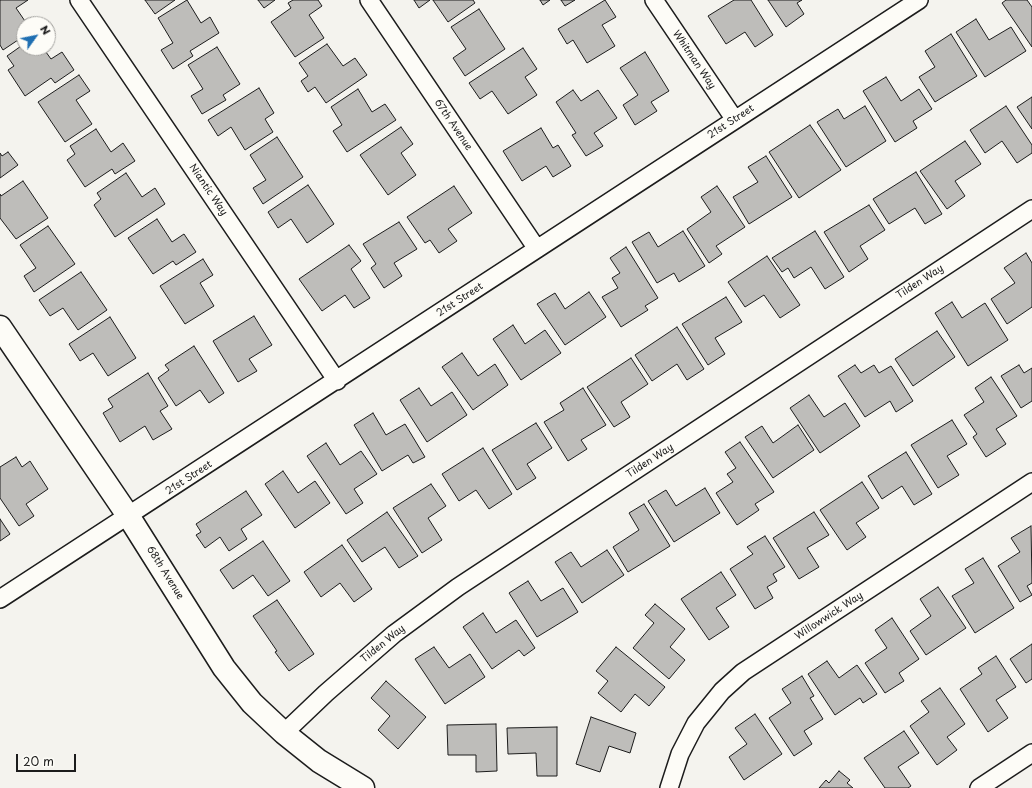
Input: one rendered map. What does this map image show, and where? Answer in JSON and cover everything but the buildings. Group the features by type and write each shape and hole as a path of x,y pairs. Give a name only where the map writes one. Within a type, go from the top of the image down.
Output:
{"street":[{"name":"Niantic Way","path":"79,0 336,380"},
{"name":"67th Avenue","path":"369,0 537,249"},
{"name":"Whitman Way","path":"654,0 735,120"},
{"name":"21st Street","path":"0,599 129,517 336,380 919,0"},
{"name":"Tilden Way","path":"284,733 326,693 394,634 458,587 1032,209"},
{"name":"68th Avenue","path":"0,326 129,517 224,668 252,703 284,733 319,761 363,788"},
{"name":"Willowwick Way","path":"670,788 680,754 696,723 722,691 743,672 1032,482"},
{"path":"978,788 1032,753"}]}
